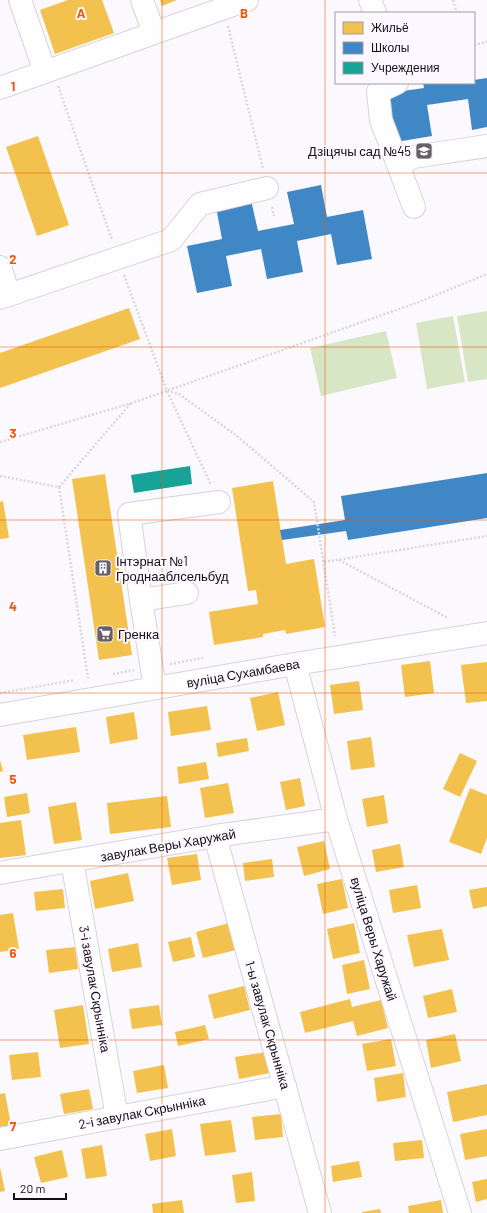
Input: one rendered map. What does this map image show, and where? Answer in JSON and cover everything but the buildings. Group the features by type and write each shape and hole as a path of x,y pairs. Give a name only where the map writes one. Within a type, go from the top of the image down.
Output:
{"street":[{"path":"20,0 49,70"},
{"path":"142,0 154,33"},
{"path":"0,88 247,0"},
{"path":"370,0 375,12"},
{"path":"395,84 378,92 381,120 414,207"},
{"path":"398,166 413,156 487,146"},
{"path":"0,267 5,296 171,240 200,204 267,188"},
{"path":"155,688 129,514 219,502"},
{"path":"141,600 187,592"},
{"name":"вуліца Сухамбаева","path":"0,715 295,664 487,633"},
{"name":"вуліца Веры Харужай","path":"295,664 336,819 460,1213"},
{"name":"завулак Веры Харужай","path":"0,873 215,836 336,819"},
{"name":"1-ы завулак Скрынніка","path":"215,836 320,1213"},
{"name":"3-і завулак Скрынніка","path":"72,861 118,1117"},
{"name":"2-і завулак Скрынніка","path":"0,1139 285,1086"}],"path":[{"path":"453,0 457,12"},
{"path":"227,23 274,216"},
{"path":"475,45 487,42"},
{"path":"49,70 167,391 219,502"},
{"path":"0,442 132,403 167,391 411,304 487,274"},
{"path":"167,391 179,394 237,436 314,502 335,636"},
{"path":"88,678 59,487 132,403"},
{"path":"0,476 59,487"},
{"path":"324,562 487,536"},
{"path":"338,560 448,618"}],"green space":[{"path":"487,311 487,379 468,382 457,316"},
{"path":"453,316 465,382 427,389 416,323"},
{"path":"386,331 397,378 321,396 310,348"}],"place":[{"name":"Дзіцячы сад №45","path":"424,151"},
{"name":"Інтэрнат №1 Гроднааблсельбуд","path":"103,568"},
{"name":"Гренка","path":"105,634"}]}
